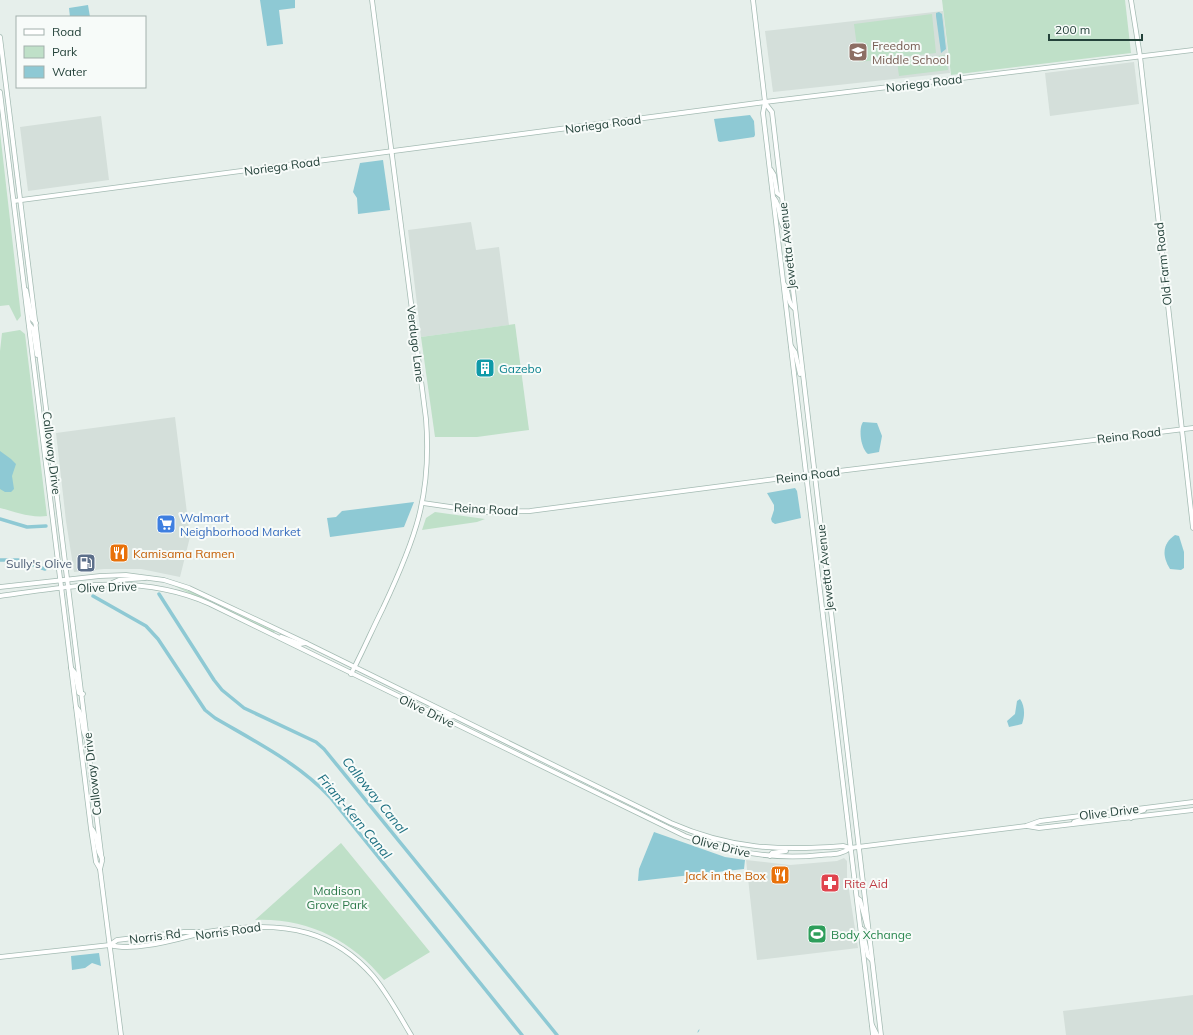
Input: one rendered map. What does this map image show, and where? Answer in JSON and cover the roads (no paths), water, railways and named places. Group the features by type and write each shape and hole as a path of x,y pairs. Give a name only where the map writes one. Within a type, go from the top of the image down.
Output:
{"street":[{"name":"Verdugo Lane","path":"351,674 408,554 423,503 427,460 426,427 372,0"},
{"name":"Jewetta Avenue","path":"753,0 765,102 763,113 838,728 850,848 873,1035"},
{"name":"Old Farm Road","path":"1131,0 1140,56 1193,528"},
{"name":"Calloway Drive","path":"0,37 53,467 83,694 102,858 100,869 121,1035"},
{"name":"Noriega Road","path":"14,202 765,102 1193,50"},
{"name":"Calloway Drive","path":"0,92 47,467 60,589 91,829 96,862 100,869"},
{"name":"Jewetta Avenue","path":"765,102 772,112 802,378 815,474 881,1035"},
{"path":"770,167 774,175 777,193 781,196"},
{"path":"774,197 777,202 780,222 785,229"},
{"path":"24,284 29,295 32,319 36,323"},
{"path":"784,284 788,288 790,303 794,308"},
{"path":"29,324 33,330 36,349 40,361"},
{"path":"791,346 795,352 798,370 802,378"},
{"name":"Reina Road","path":"423,503 470,511 515,512 1193,428"},
{"path":"47,467 53,467"},
{"name":"Olive Drive","path":"0,587 110,575 146,577 164,580 199,592 306,643 638,807 690,831 715,839 763,848 804,849 843,846 850,848 1026,826 1040,821 1193,802"},
{"path":"110,584 119,580 138,580 146,577"},
{"name":"Olive Drive","path":"0,596 110,584 141,585 176,591 205,602 687,837 725,849 770,856 808,856 845,853 850,848"},
{"path":"276,637 285,638 300,644 306,643"},
{"path":"71,668 75,673 79,692 83,694"},
{"path":"76,707 80,712 84,735 88,741"},
{"path":"429,712 434,711 449,717 454,716"},
{"path":"551,771 558,771 577,777"},
{"path":"611,801 633,808 638,807"},
{"path":"1131,818 1134,813 1158,806"},
{"name":"Olive Drive","path":"1026,826 1040,828 1062,826 1193,810"},
{"path":"635,812 638,811 661,818"},
{"path":"1062,826 1085,819 1091,815"},
{"path":"91,829 95,833 98,853 102,858"},
{"path":"687,837 711,842 715,839"},
{"path":"770,856 772,853 804,849"},
{"path":"857,898 860,900 863,917 869,932"},
{"path":"860,925 865,933 868,956 872,960"},
{"name":"Norris Road","path":"0,957 110,945 121,948 186,938 202,933 255,926 275,926 307,932 327,940 352,956 373,977 411,1035"},
{"name":"Norris Rd","path":"110,945 117,940 184,932 202,933"},
{"path":"872,1025 876,1028 877,1035"}],"water":[{"path":"260,0 295,0 295,8 279,10 283,44 267,46"},
{"path":"88,5 90,16 70,16 69,8"},
{"path":"939,12 942,14 946,49 941,53 936,16 936,13"},
{"path":"750,115 754,121 754,137 720,142 718,141 714,119"},
{"path":"383,160 390,210 358,214 357,198 353,192 360,163"},
{"path":"863,422 877,423 882,436 879,452 868,454 864,448 861,434 861,425"},
{"path":"0,451 16,464 12,476 14,489 11,492 5,492 0,489"},
{"path":"795,488 797,491 801,518 775,524 771,519 774,505 767,493"},
{"path":"414,502 404,527 330,537 327,518 336,517 342,511"},
{"path":"1175,535 1179,536 1184,552 1184,568 1181,570 1170,569 1165,555 1168,542"},
{"path":"1020,699 1024,711 1022,724 1009,727 1007,721 1015,714 1017,701"},
{"path":"654,832 725,857 745,860 744,869 638,881 639,869"},
{"path":"99,953 101,966 92,963 85,968 72,970 71,956"}],"waterway":[{"name":"Calloway Canal","path":"0,519 27,527 46,526"},
{"name":"Friant-Kern Canal","path":"0,560 18,560 45,569"},
{"name":"Calloway Canal","path":"159,594 214,680 222,690 244,708 316,742 324,749 557,1035"},
{"name":"Friant-Kern Canal","path":"93,596 146,626 158,639 205,710 215,718 290,763 318,785 330,797 522,1035"}],"place":[{"name":"Freedom Middle School","path":"858,52"},
{"name":"Gazebo","path":"485,368"},
{"name":"Walmart Neighborhood Market","path":"166,524"},
{"name":"Kamisama Ramen","path":"119,553"},
{"name":"Sully's Olive","path":"86,563"},
{"name":"Jack in the Box","path":"780,875"},
{"name":"Rite Aid","path":"830,883"},
{"name":"Body Xchange","path":"817,934"}],"park label":[{"name":"Madison Grove Park","path":"337,897"}]}
